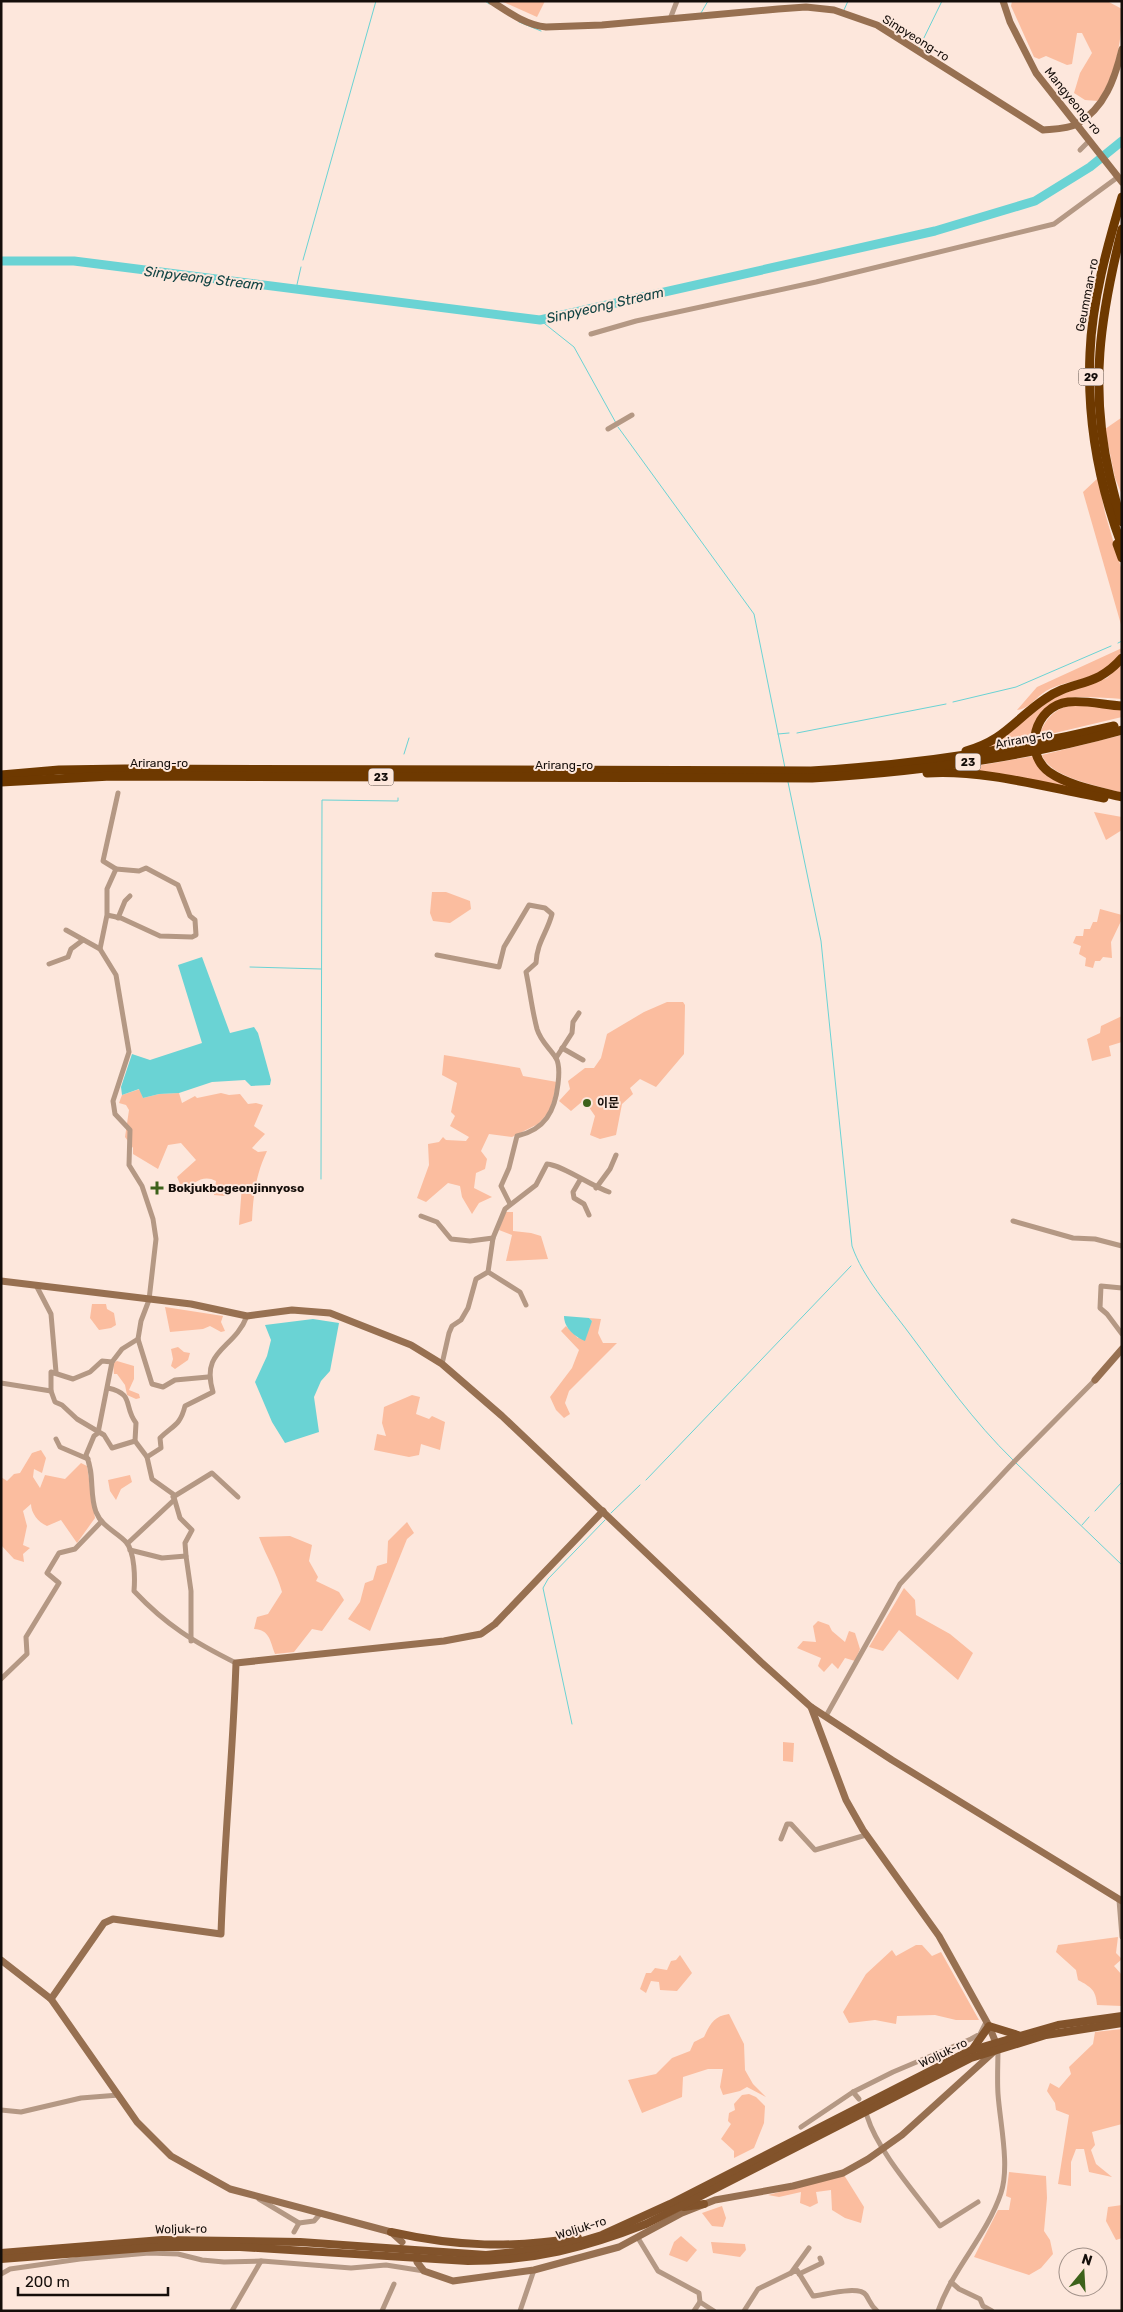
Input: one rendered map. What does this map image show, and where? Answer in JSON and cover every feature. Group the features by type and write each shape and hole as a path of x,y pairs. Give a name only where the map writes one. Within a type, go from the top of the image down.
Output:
{"highway":[{"name":"Geumman-ro","path":"1121,545 1092,431 1090,353 1095,309 1122,197"},
{"name":"Geumman-ro","path":"1121,519 1104,453 1099,414 1098,351 1105,302 1122,229"},
{"name":"29","path":"1121,545 1118,544 1122,558"},
{"path":"956,758 960,753 987,745 998,738 1046,698 1105,675 1122,658"},
{"path":"1122,706 1069,701 1050,708 1036,728 1035,749 1039,761 1049,772 1083,787 1122,797"},
{"name":"Arirang-ro","path":"812,774 956,758 1048,742 1122,724"},
{"name":"Arirang-ro","path":"1,782 111,776 759,775 916,770 1023,754 1122,730"},
{"name":"Arirang-ro","path":"1,775 59,770 126,769 759,775"},
{"path":"916,770 921,774 949,772 1032,784 1122,802"}],"main road":[{"name":"Woljuk-ro","path":"1,2259 158,2248 240,2247 468,2261 502,2261 545,2256 597,2243 646,2224 1018,2035 1058,2025 1122,2016"},
{"name":"Woljuk-ro","path":"1,2253 162,2240 237,2240 486,2255 562,2247 602,2235 670,2204 772,2150 972,2050 1062,2032 1122,2023"},
{"path":"972,2050 987,2024 1018,2035"},
{"path":"679,2207 704,2204"},
{"path":"391,2232 423,2239 484,2246 534,2245 602,2235"}],"street":[{"name":"Sinpyeong-ro","path":"491,1 521,19 538,26 602,25 806,7 834,10 877,25 1043,130 1077,124"},
{"path":"670,19 678,1"},
{"name":"Mangyeong-ro","path":"1003,1 1010,22 1036,73 1118,178"},
{"path":"1077,124 1099,104 1111,86 1122,50"},
{"path":"1080,150 1091,141"},
{"path":"591,334 636,321 816,282 1054,224 1118,178"},
{"path":"608,429 632,415"},
{"path":"107,915 160,936 192,937 196,935 195,920 190,916 178,885 146,868 139,871 116,869 103,861 118,793"},
{"path":"100,949 107,915 107,889 116,869"},
{"path":"118,918 125,901 130,896"},
{"path":"437,955 499,967 504,947 529,905 545,908 552,914 549,926 536,948 536,963 526,972 538,1030 545,1047 556,1058 559,1075 553,1111 546,1120 527,1134 516,1136 509,1168 501,1186 510,1204"},
{"path":"66,930 100,949 116,975 129,1052 113,1101 115,1114 130,1130 129,1165 142,1186 153,1219 156,1258 149,1300 141,1321 138,1339 152,1384 163,1387 175,1380 208,1377"},
{"path":"49,964 68,957 71,949 83,940"},
{"path":"556,1058 572,1033 573,1022 579,1014"},
{"path":"562,1048 583,1060"},
{"path":"596,1188 610,1169 616,1155"},
{"path":"488,1272 493,1238 499,1220 510,1204 536,1185 546,1164 554,1165 596,1188 609,1192"},
{"path":"580,1180 573,1192 574,1198 584,1204 589,1216"},
{"path":"421,1216 437,1222 452,1239 470,1241 493,1238"},
{"path":"1013,1221 1073,1238 1095,1239 1122,1246"},
{"path":"488,1272 516,1289 526,1305"},
{"path":"442,1364 452,1326 461,1320 468,1308 476,1279 488,1272"},
{"path":"1,1281 37,1287 191,1304 248,1316 292,1310 330,1313 397,1338 442,1364 502,1416 761,1662 811,1707 893,1761 1121,1901 1122,1937"},
{"path":"1122,1288 1101,1286 1100,1308 1122,1334"},
{"path":"37,1287 51,1314 53,1341 57,1360 56,1372"},
{"path":"147,1457 161,1448 160,1438 170,1428 177,1426 182,1419 185,1406 213,1392 208,1377 213,1358 242,1329 248,1316"},
{"path":"138,1339 122,1349 112,1362 98,1433 94,1436 86,1455 92,1468 92,1498 102,1522 128,1543 136,1575 134,1592 167,1624 191,1640 236,1663 444,1641 481,1634 495,1624 603,1511"},
{"path":"826,1716 900,1584 1010,1466 1095,1380 1122,1349"},
{"path":"112,1362 102,1361 90,1372 73,1379 56,1372 51,1372 49,1377 51,1391 55,1402 98,1433 104,1435 112,1448 135,1441"},
{"path":"1,1383 51,1391"},
{"path":"108,1388 120,1391 126,1397 132,1417 136,1423 135,1441 147,1457 152,1479 174,1498 180,1518 192,1530 185,1543 191,1591 191,1640"},
{"path":"56,1440 60,1447 88,1459"},
{"path":"128,1543 174,1498 212,1473 238,1497"},
{"path":"1,1679 28,1654 26,1637 59,1583 47,1573 59,1553 75,1549 102,1522"},
{"path":"130,1550 162,1558 186,1556"},
{"path":"51,1999 104,1923 113,1919 221,1934 223,1870 234,1738 236,1663"},
{"path":"811,1707 846,1800 866,1835 939,1936 997,2045 998,2092 1005,2170 1002,2191 976,2246 951,2282 938,2311"},
{"path":"781,1840 787,1824 791,1824 815,1850 866,1835"},
{"path":"1,1960 51,1999 137,2122 171,2156 230,2189 391,2232 402,2242"},
{"path":"801,2127 854,2092 893,2072 971,2039 980,2034 987,2024"},
{"path":"1,2274 10,2269 80,2259 149,2253 178,2254 202,2260 224,2262 262,2261 351,2268 386,2265 424,2271 453,2281 534,2270 619,2247 682,2213 715,2200 794,2186 843,2173 902,2134 997,2045"},
{"path":"854,2092 859,2099"},
{"path":"1,2110 21,2112 81,2098 119,2095"},
{"path":"867,2116 883,2148 940,2226 978,2202"},
{"path":"252,2195 299,2223 314,2221 321,2213"},
{"path":"294,2232 299,2223"},
{"path":"638,2238 658,2271 699,2293 700,2302 694,2311"},
{"path":"791,2274 809,2248"},
{"path":"295,2254 296,2263"},
{"path":"799,2274 822,2263 820,2258"},
{"path":"232,2311 262,2261"},
{"path":"417,2262 424,2271"},
{"path":"520,2311 534,2270"},
{"path":"744,2311 758,2289 797,2270 813,2296 840,2291 860,2291 866,2295 869,2304 876,2311"},
{"path":"951,2282 959,2289 980,2299 983,2306 992,2311"},
{"path":"382,2311 394,2284"},
{"path":"700,2302 714,2311"}],"shaded area":[{"path":"501,1 545,1 537,17"},
{"path":"1012,1 1107,1 1122,9 1117,57 1109,80 1098,101 1085,100 1074,93 1080,73 1092,53 1082,33 1077,33 1072,64 1067,65 1046,56 1039,59 1034,57 1011,6"},
{"path":"1121,418 1122,495 1115,478 1105,429"},
{"path":"1098,478 1105,513 1122,571 1122,628 1083,492"},
{"path":"1122,648 1115,660 1098,673 1046,691 1025,707 1017,710 1037,687"},
{"path":"1122,663 1122,699 1078,697 1053,703 1043,711 1035,722 1030,738 989,747 1010,733 1056,696 1107,678"},
{"path":"1069,705 1122,708 1122,717 1038,737 1050,717 1058,710"},
{"path":"1122,735 1122,793 1065,775 1055,770 1042,755"},
{"path":"1034,756 1046,773 1082,789 959,769"},
{"path":"1094,812 1122,817 1122,830 1106,840"},
{"path":"432,892 446,892 470,901 471,909 450,923 433,921 430,913"},
{"path":"1100,909 1122,915 1122,919 1111,942 1112,958 1103,957 1100,961 1095,961 1093,968 1085,966 1086,958 1079,954 1081,946 1073,943 1076,936 1083,936 1084,929 1090,929 1093,922 1097,922"},
{"path":"667,1002 683,1002 685,1005 684,1054 656,1087 640,1079 630,1088 633,1094 622,1104 616,1135 600,1139 590,1135 595,1116 584,1100 571,1111 559,1101 570,1089 568,1081 585,1068 594,1068 601,1058 607,1034 644,1012"},
{"path":"1122,1016 1122,1042 1109,1046 1111,1056 1092,1061 1087,1039 1100,1033 1101,1026"},
{"path":"444,1055 520,1068 523,1076 557,1082 550,1111 538,1124 512,1137 489,1134 481,1151 487,1159 485,1169 476,1173 474,1188 492,1197 479,1203 472,1214 462,1197 460,1186 448,1183 426,1202 417,1198 429,1165 428,1144 439,1142 443,1137 446,1140 466,1141 469,1137 450,1126 455,1116 451,1112 457,1083 442,1075"},
{"path":"140,1089 143,1098 159,1094 179,1093 182,1103 195,1096 197,1098 221,1093 229,1095 240,1094 248,1104 256,1103 263,1105 254,1126 265,1134 252,1148 258,1152 267,1151 256,1185 252,1221 239,1225 242,1185 227,1185 225,1196 214,1195 216,1181 207,1178 199,1180 183,1191 177,1177 196,1160 181,1143 168,1145 158,1169 133,1154 133,1148 125,1137 129,1110 126,1105 119,1103 122,1095"},
{"path":"505,1212 513,1212 513,1231 541,1236 548,1259 506,1261 512,1235 499,1230"},
{"path":"92,1304 106,1304 107,1309 114,1313 116,1325 99,1330 90,1318"},
{"path":"165,1307 223,1316 221,1322 225,1331 221,1332 210,1326 203,1329 170,1332"},
{"path":"589,1318 601,1319 598,1333 603,1343 617,1343 569,1391 565,1403 570,1414 564,1418 556,1410 550,1397 572,1368 579,1350 561,1331 566,1326 578,1338 592,1321"},
{"path":"178,1347 184,1352 190,1353 188,1360 175,1369 171,1366 173,1359 171,1349"},
{"path":"117,1361 134,1366 134,1379 129,1390 139,1394 140,1398 136,1399 127,1395 125,1385 117,1374 114,1374 113,1363"},
{"path":"412,1395 420,1397 416,1414 429,1419 432,1416 445,1422 440,1450 421,1444 419,1455 409,1457 374,1450 377,1434 386,1436 382,1423 384,1407"},
{"path":"41,1450 46,1458 42,1473 34,1469 33,1477 40,1488 45,1475 65,1479 81,1463 87,1466 95,1518 77,1543 61,1520 47,1526 41,1522 34,1514 31,1504 23,1511 27,1526 23,1545 30,1548 23,1554 24,1562 14,1559 1,1545 1,1477 7,1481 14,1474 20,1473 32,1453"},
{"path":"130,1475 132,1482 121,1489 116,1500 110,1491 108,1480"},
{"path":"407,1522 414,1533 407,1539 370,1631 348,1619 360,1602 365,1583 373,1580 377,1566 387,1563 388,1541"},
{"path":"290,1536 312,1545 309,1561 318,1577 316,1581 339,1592 344,1600 322,1631 312,1629 294,1652 275,1654 266,1634 254,1629 257,1617 268,1614 282,1592 259,1537"},
{"path":"904,1588 915,1600 916,1615 950,1634 973,1653 958,1680 899,1630 883,1651 869,1647"},
{"path":"818,1621 829,1625 832,1631 845,1642 849,1631 855,1633 860,1649 855,1661 845,1658 838,1669 832,1663 824,1672 818,1666 821,1658 797,1648 803,1641 816,1642 813,1626"},
{"path":"783,1742 794,1743 793,1762 783,1761"},
{"path":"1118,1937 1116,1953 1122,1959 1114,1966 1122,1975 1122,2006 1097,2005 1092,1990 1078,1980 1076,1970 1056,1952 1058,1945"},
{"path":"916,1945 922,1945 932,1956 941,1952 979,2020 956,2020 935,2015 897,2016 896,2024 875,2020 849,2023 843,2012 866,1974 892,1950 896,1956"},
{"path":"680,1955 692,1973 677,1991 660,1990 659,1982 651,1981 646,1993 640,1989 646,1973 651,1973 655,1968 667,1970 671,1961 676,1960"},
{"path":"729,2014 744,2044 745,2070 753,2084 766,2097 747,2087 740,2091 723,2095 720,2087 723,2069 708,2069 683,2077 682,2097 642,2113 628,2080 656,2074 672,2058 690,2051 694,2042 704,2037 716,2019"},
{"path":"1122,2029 1122,2124 1092,2132 1095,2145 1091,2150 1096,2164 1112,2177 1089,2172 1084,2149 1076,2149 1071,2162 1071,2186 1058,2184 1069,2115 1056,2110 1055,2103 1047,2091 1050,2083 1059,2088 1071,2074 1069,2067 1093,2044 1095,2032"},
{"path":"749,2094 756,2097 765,2106 764,2123 754,2148 734,2158 734,2151 721,2139 731,2124 728,2121 729,2113 735,2110 734,2104 742,2095"},
{"path":"1009,2172 1046,2176 1047,2198 1044,2231 1050,2240 1053,2254 1041,2268 1029,2275 974,2257 998,2210 1009,2210 1011,2198 1006,2196"},
{"path":"844,2175 864,2207 861,2223 845,2218 832,2210 831,2190 816,2192 818,2203 810,2207 800,2203 801,2192 779,2197 768,2195"},
{"path":"1122,2205 1122,2238 1116,2240 1106,2221 1108,2207"},
{"path":"722,2206 726,2218 723,2227 712,2226 702,2213"},
{"path":"681,2236 697,2250 687,2262 669,2255 674,2242"},
{"path":"711,2242 745,2244 746,2250 740,2257 713,2253"}],"water":[{"path":"202,957 230,1033 254,1027 258,1033 271,1080 270,1085 251,1086 245,1080 212,1082 179,1093 159,1094 143,1098 139,1089 122,1095 121,1087 132,1054 150,1060 202,1043 178,965"},
{"path":"564,1316 589,1318 592,1321 585,1341 571,1331 564,1320"},
{"path":"313,1319 339,1323 330,1371 321,1381 314,1397 319,1432 285,1443 272,1422 255,1382 267,1356 271,1340 265,1325"}],"waterway":[{"path":"303,260 376,1"},
{"path":"485,1 489,4"},
{"path":"701,13 708,1"},
{"path":"844,10 848,1"},
{"path":"919,48 942,1"},
{"path":"519,22 541,31"},
{"name":"Sinpyeong Stream","path":"1,261 74,261 540,320 935,231 1035,201 1090,167 1122,141"},
{"path":"296,289 301,267"},
{"path":"540,320 574,347 616,423"},
{"path":"618,427 754,614 785,768"},
{"path":"1118,643 1122,641"},
{"path":"953,702 1016,687 1111,646"},
{"path":"797,733 946,704"},
{"path":"778,734 789,733"},
{"path":"404,754 409,738"},
{"path":"788,782 821,941 852,1246 863,1269 885,1302 972,1415 1013,1460"},
{"path":"321,1179 322,800 398,801 398,798"},
{"path":"250,967 321,969"},
{"path":"646,1480 851,1266"},
{"path":"1016,1463 1122,1565"},
{"path":"1095,1511 1122,1482"},
{"path":"611,1513 640,1485"},
{"path":"1082,1525 1089,1517"},
{"path":"572,1724 543,1588 548,1579 605,1520"}],"place":[{"name":"이문","path":"587,1103"},
{"name":"Bokjukbogeonjinnyoso","path":"157,1188"}]}
